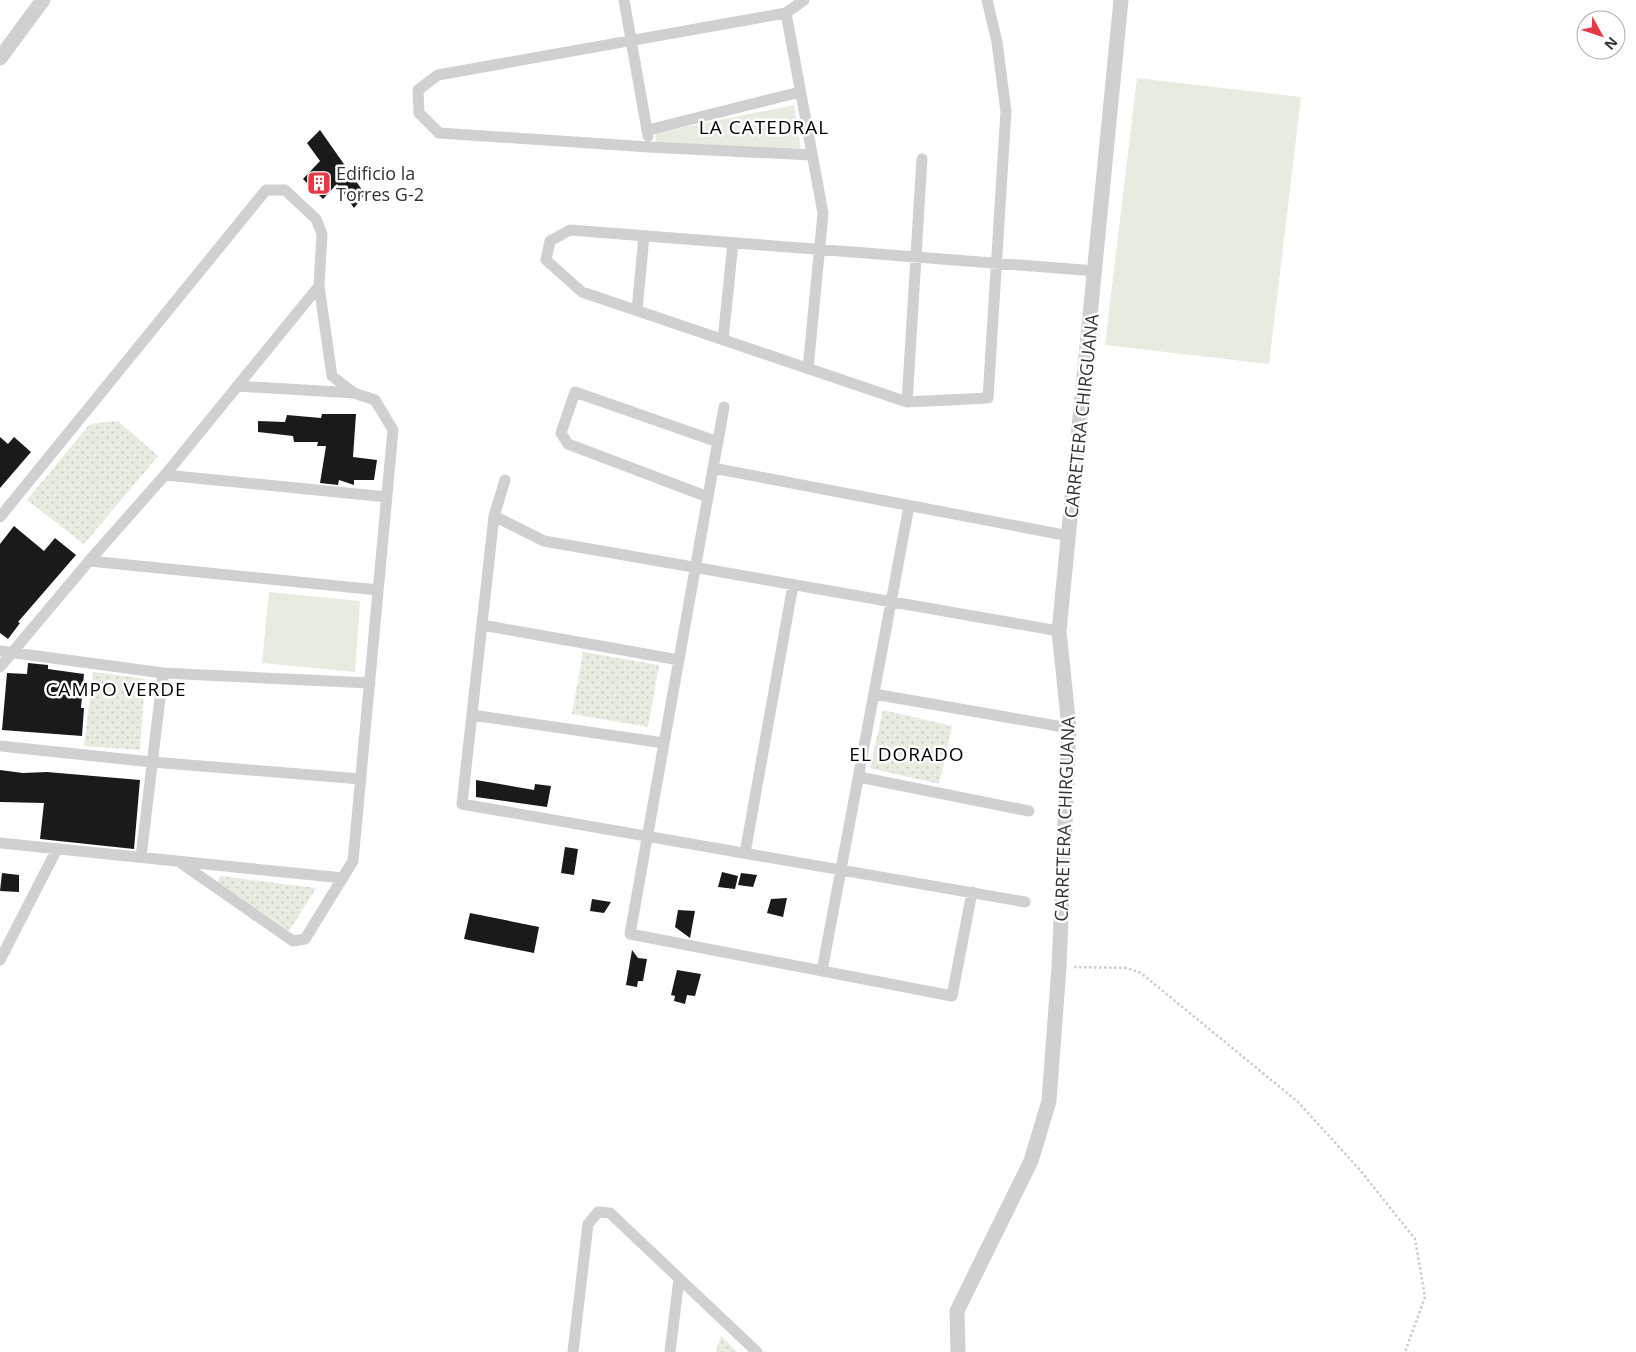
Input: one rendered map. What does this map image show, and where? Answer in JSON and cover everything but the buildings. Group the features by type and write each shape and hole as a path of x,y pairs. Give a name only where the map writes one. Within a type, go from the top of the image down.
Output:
{"street":[{"path":"0,58 43,0"},
{"path":"624,0 630,41 648,130 649,147"},
{"path":"804,0 786,13 438,75 418,90 419,113 439,133 649,147 811,155"},
{"path":"987,0 997,42 1006,112 998,263 988,398 907,402 582,292 546,260 550,241 570,230 998,263 1096,271"},
{"name":"CARRETERA CHIRGUANA","path":"958,1352 957,1311 1031,1161 1049,1101 1059,967 1069,728 1059,632 1096,271 1121,0"},
{"path":"786,13 822,213 808,369"},
{"path":"648,130 800,92"},
{"path":"907,402 922,159"},
{"path":"0,517 266,190 285,190 316,219 322,234 319,286 332,376 354,393"},
{"path":"637,310 644,236"},
{"path":"723,340 733,243"},
{"path":"0,668 89,561 165,475 319,286"},
{"path":"178,861 293,941 305,939 353,862 393,430 375,400 354,393 237,386"},
{"path":"708,498 568,444 561,433 575,392 718,442"},
{"path":"724,407 630,934 952,996 972,892"},
{"path":"713,468 1069,536"},
{"path":"165,475 387,497"},
{"path":"505,480 494,516 462,804 1025,902"},
{"path":"822,971 909,506"},
{"path":"494,516 544,541 1059,632"},
{"path":"89,561 378,590"},
{"path":"745,853 793,585"},
{"path":"482,625 679,660"},
{"path":"0,651 163,673 370,684"},
{"path":"141,857 163,673"},
{"path":"874,694 1069,728"},
{"path":"472,715 664,742"},
{"path":"0,746 152,762 360,779"},
{"path":"859,777 1029,811"},
{"path":"0,843 343,878"},
{"path":"0,960 5,941 58,849"},
{"path":"574,1352 588,1224 598,1212 610,1213 756,1352"},
{"path":"670,1352 679,1279"}],"path":[{"path":"1059,967 1127,968 1141,974 1298,1102 1329,1136 1415,1239 1425,1297 1405,1352"}],"shaded area":[{"path":"1137,78 1301,97 1269,364 1105,345"},
{"path":"794,105 801,151 656,144 655,133"},
{"path":"118,421 158,456 84,544 27,500 90,424"},
{"path":"269,592 360,601 355,672 262,663"},
{"path":"583,652 659,665 648,727 572,714"},
{"path":"93,672 145,679 140,750 84,746"},
{"path":"883,710 952,726 939,784 870,768"},
{"path":"220,876 316,888 289,931 218,882"},
{"path":"721,1336 737,1352 716,1352"}],"place":[{"name":"Edificio la Torres G-2","path":"319,183"}],"district":[{"name":"LA CATEDRAL","path":"764,127"},
{"name":"CAMPO VERDE","path":"116,689"},
{"name":"EL DORADO","path":"907,754"}]}
